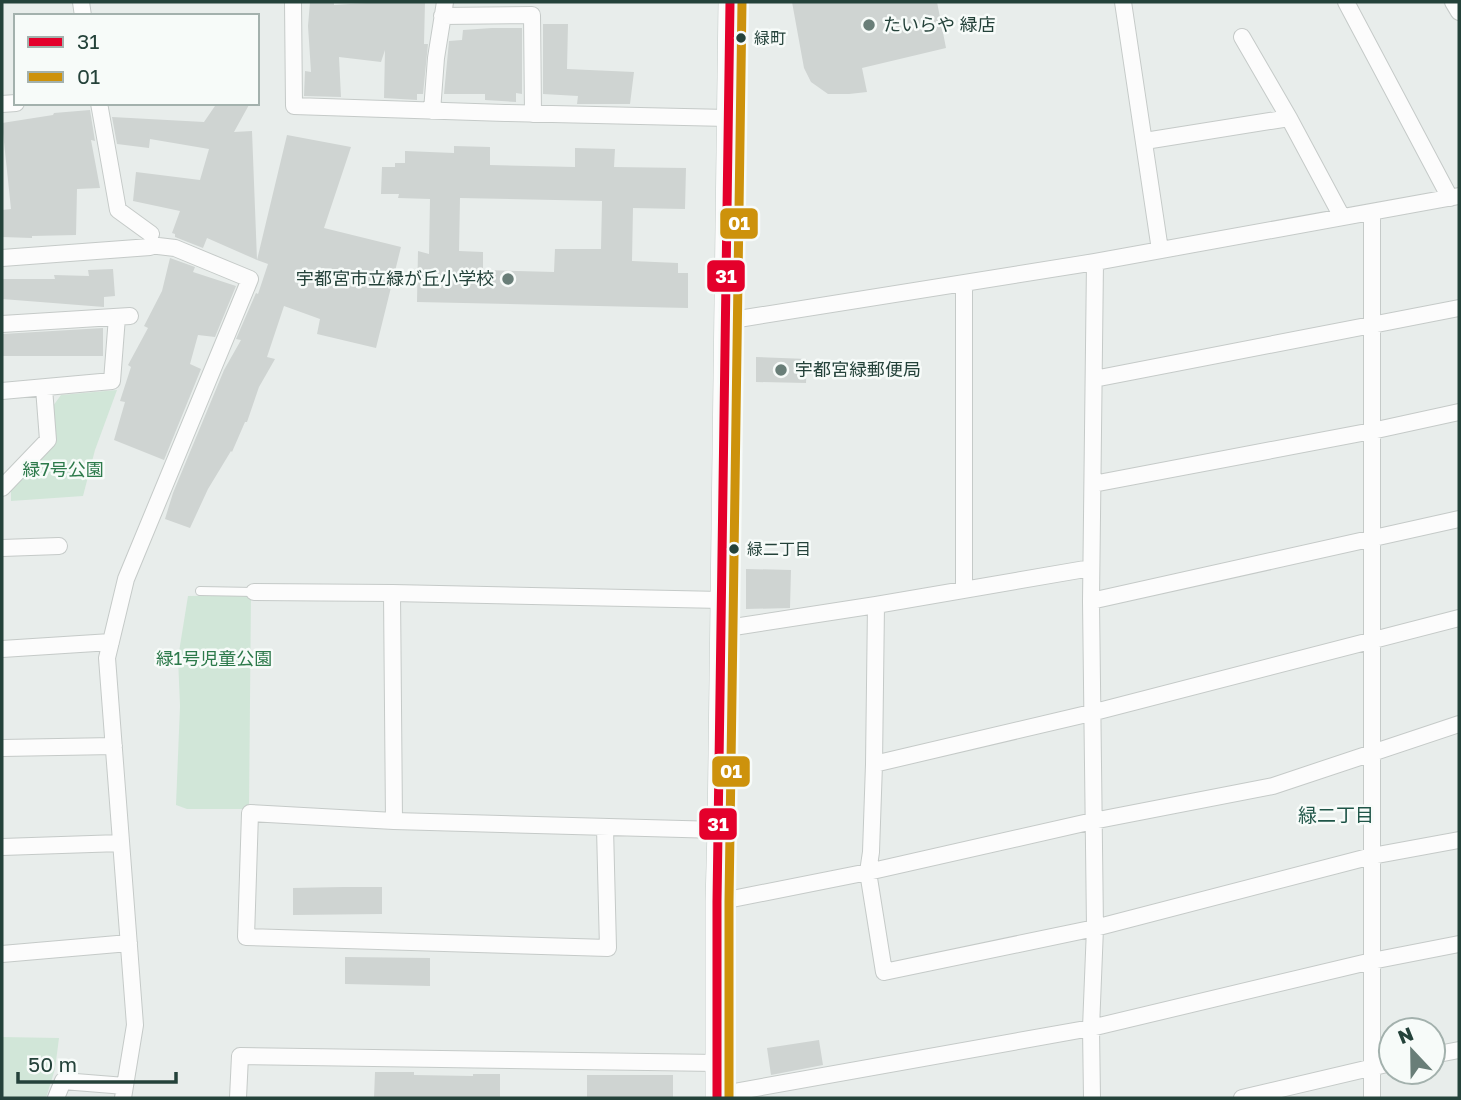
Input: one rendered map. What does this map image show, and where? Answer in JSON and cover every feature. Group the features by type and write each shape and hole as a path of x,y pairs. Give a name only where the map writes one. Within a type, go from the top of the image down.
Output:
{"street":[{"path":"292,2 293,106 728,118"},
{"path":"730,2 717,902 717,1097 1091,1028 1372,961 1459,944"},
{"path":"1123,2 1160,250"},
{"path":"726,321 1095,262 1455,197 1346,2"},
{"path":"1453,2 1459,12"},
{"path":"432,111 436,58 444,9 532,15 533,114"},
{"path":"1242,37 1342,217"},
{"path":"99,105 117,210 153,242"},
{"path":"1145,141 1289,118"},
{"path":"1372,213 1372,1098"},
{"path":"2,258 153,242 175,248 250,279 126,579 107,658 135,1025 124,1092 63,1081 56,1098"},
{"path":"1092,1098 1094,928 1091,568 1095,262"},
{"path":"964,283 964,590"},
{"path":"1094,379 1459,308"},
{"path":"2,324 123,317 112,381 2,391"},
{"path":"2,488 48,440 44,388"},
{"path":"1093,484 1459,412"},
{"path":"1091,601 1459,519"},
{"path":"2,548 59,546"},
{"path":"721,629 1091,568"},
{"path":"254,592 722,600"},
{"path":"392,593 394,821"},
{"path":"876,605 874,764 868,872 884,972 1094,928 1372,856 1459,840"},
{"path":"874,764 1091,713 1459,618"},
{"path":"2,649 111,642"},
{"path":"717,902 868,872 1093,821 1273,786 1459,723"},
{"path":"2,748 114,746"},
{"path":"605,828 608,948 246,937 250,813 394,821 719,830"},
{"path":"2,847 121,843"},
{"path":"2,954 129,943"},
{"path":"239,1098 240,1056 717,1063"},
{"path":"1242,1098 1377,1066"}],"lane":[{"path":"200,591 254,592"}],"green space":[{"name":"緑7号公園","path":"117,390 95,450 83,496 11,501 11,488 54,441 53,406 61,395"},
{"name":"緑1号児童公園","path":"251,595 249,809 187,809 176,805 180,706 178,658 188,596"},
{"path":"2,1037 59,1038 55,1069 46,1098 2,1098"}],"building":[{"path":"310,2 334,2 334,5 425,2 424,44 428,44 423,94 417,94 417,100 384,98 385,50 381,62 339,57 341,97 304,96 305,71 311,72 308,26"},
{"name":"たいらや 緑店","path":"792,2 937,2 946,48 862,68 867,92 828,94 811,82 804,68"},
{"path":"543,24 568,24 567,69 634,72 630,104 577,104 578,96 543,94"},
{"path":"522,28 522,94 516,93 516,102 485,100 485,94 444,94 449,41 462,40 463,30"},
{"path":"216,105 249,105 234,132 252,131 257,260 207,238 203,248 175,237 172,233 180,211 133,201 136,172 200,180 209,149 150,139 149,148 117,144 112,117 204,122"},
{"path":"90,110 95,141 91,140 100,188 77,189 76,235 2,237 2,210 11,209 2,123 54,113"},
{"path":"287,135 351,147 324,228 401,247 376,348 317,334 320,319 284,306 267,357 275,359 259,387 247,422 232,452 208,489 190,528 165,519 173,493 224,370 241,340 236,339 256,293 258,294 268,264 257,260"},
{"path":"454,146 490,147 490,165 575,167 575,148 615,149 614,167 686,168 685,209 633,208 632,261 678,263 678,273 688,273 688,308 417,302 418,251 429,254 430,199 398,198 399,194 381,194 382,167 395,167 395,163 405,163 405,151 454,153","holes":["460,198 602,201 601,249 555,249 554,272 483,270 483,252 459,251"]},
{"path":"170,258 195,267 193,272 236,286 215,337 198,335 190,364 201,369 164,460 114,440 125,402 120,401 131,367 128,365 148,328 144,326 162,291"},
{"path":"113,269 115,296 104,297 104,307 2,299 2,279 55,279 54,275 89,276 88,270"},
{"path":"103,328 103,356 2,356 2,334"},
{"name":"宇都宮緑郵便局","path":"756,357 807,359 806,383 756,382"},
{"path":"746,569 791,570 790,608 746,609"},
{"path":"382,887 382,914 293,915 293,888"},
{"path":"345,957 430,958 430,986 345,984"},
{"path":"819,1040 823,1065 771,1075 767,1048"},
{"path":"375,1072 473,1076 500,1074 500,1098 374,1098"},
{"path":"587,1075 673,1075 673,1098 587,1098"}],"transit line":[{"name":"31","path":"717,1098 717,902 730,2"},
{"name":"01","path":"729,1098 729,902 742,2"}],"place":[{"name":"たいらや 緑店","path":"869,25"},
{"name":"緑町","path":"741,38"},
{"name":"宇都宮市立緑が丘小学校","path":"508,279"},
{"name":"宇都宮緑郵便局","path":"781,370"},
{"name":"緑二丁目","path":"734,549"}],"district":[{"name":"緑二丁目","path":"1336,815"}]}
